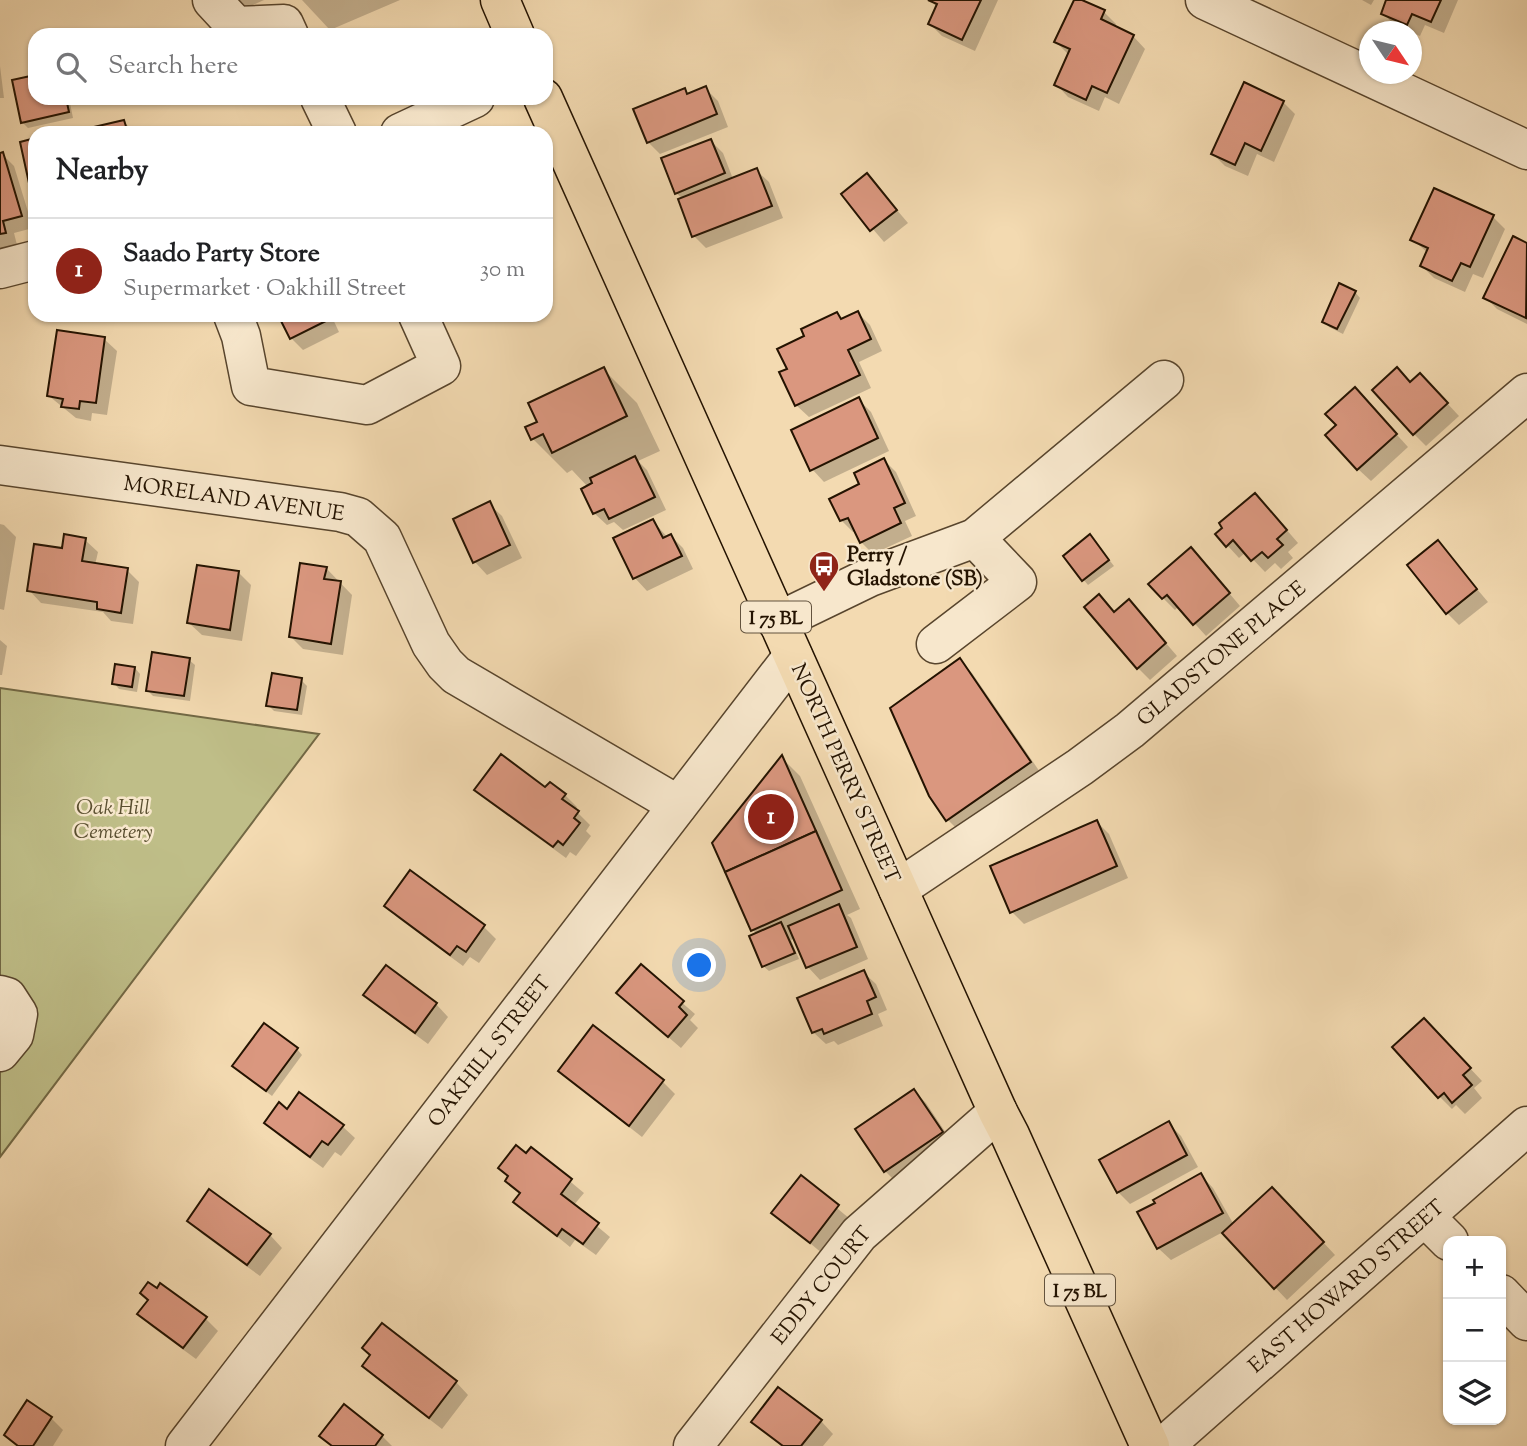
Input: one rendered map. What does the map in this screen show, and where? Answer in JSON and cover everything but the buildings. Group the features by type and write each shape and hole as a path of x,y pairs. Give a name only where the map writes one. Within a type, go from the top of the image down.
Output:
{"main road":[{"path":"500,0 512,28"},
{"name":"NORTH PERRY STREET","path":"546,105 1150,1446"}],"street":[{"path":"212,0 236,26 284,24 286,28"},
{"path":"1205,0 1527,149"},
{"path":"323,105 334,126"},
{"path":"415,126 460,105"},
{"path":"0,270 28,262"},
{"path":"236,322 251,386 367,405 441,366 421,322"},
{"path":"785,639 870,578 975,538 1164,380"},
{"name":"GLADSTONE PLACE","path":"898,889 1080,767 1130,730 1527,393"},
{"name":"MORELAND AVENUE","path":"0,465 340,512 358,517 382,538 431,643 456,675 678,805"},
{"path":"936,644 1017,582 975,538"},
{"name":"OAKHILL STREET","path":"185,1446 678,805 785,639"},
{"path":"0,995 7,997 18,1014 14,1035 0,1052"},
{"name":"EDDY COURT","path":"693,1446 859,1234 998,1112"},
{"name":"EAST HOWARD STREET","path":"1164,1446 1437,1229 1527,1126"},
{"path":"1506,1299 1527,1321"}],"green space":[{"name":"Oak Hill Cemetery","path":"0,688 319,734 0,1157"}],"place":[{"name":"Perry / Gladstone (SB)","path":"824,593"},
{"name":"Saado Party Store","path":"771,817"}]}
